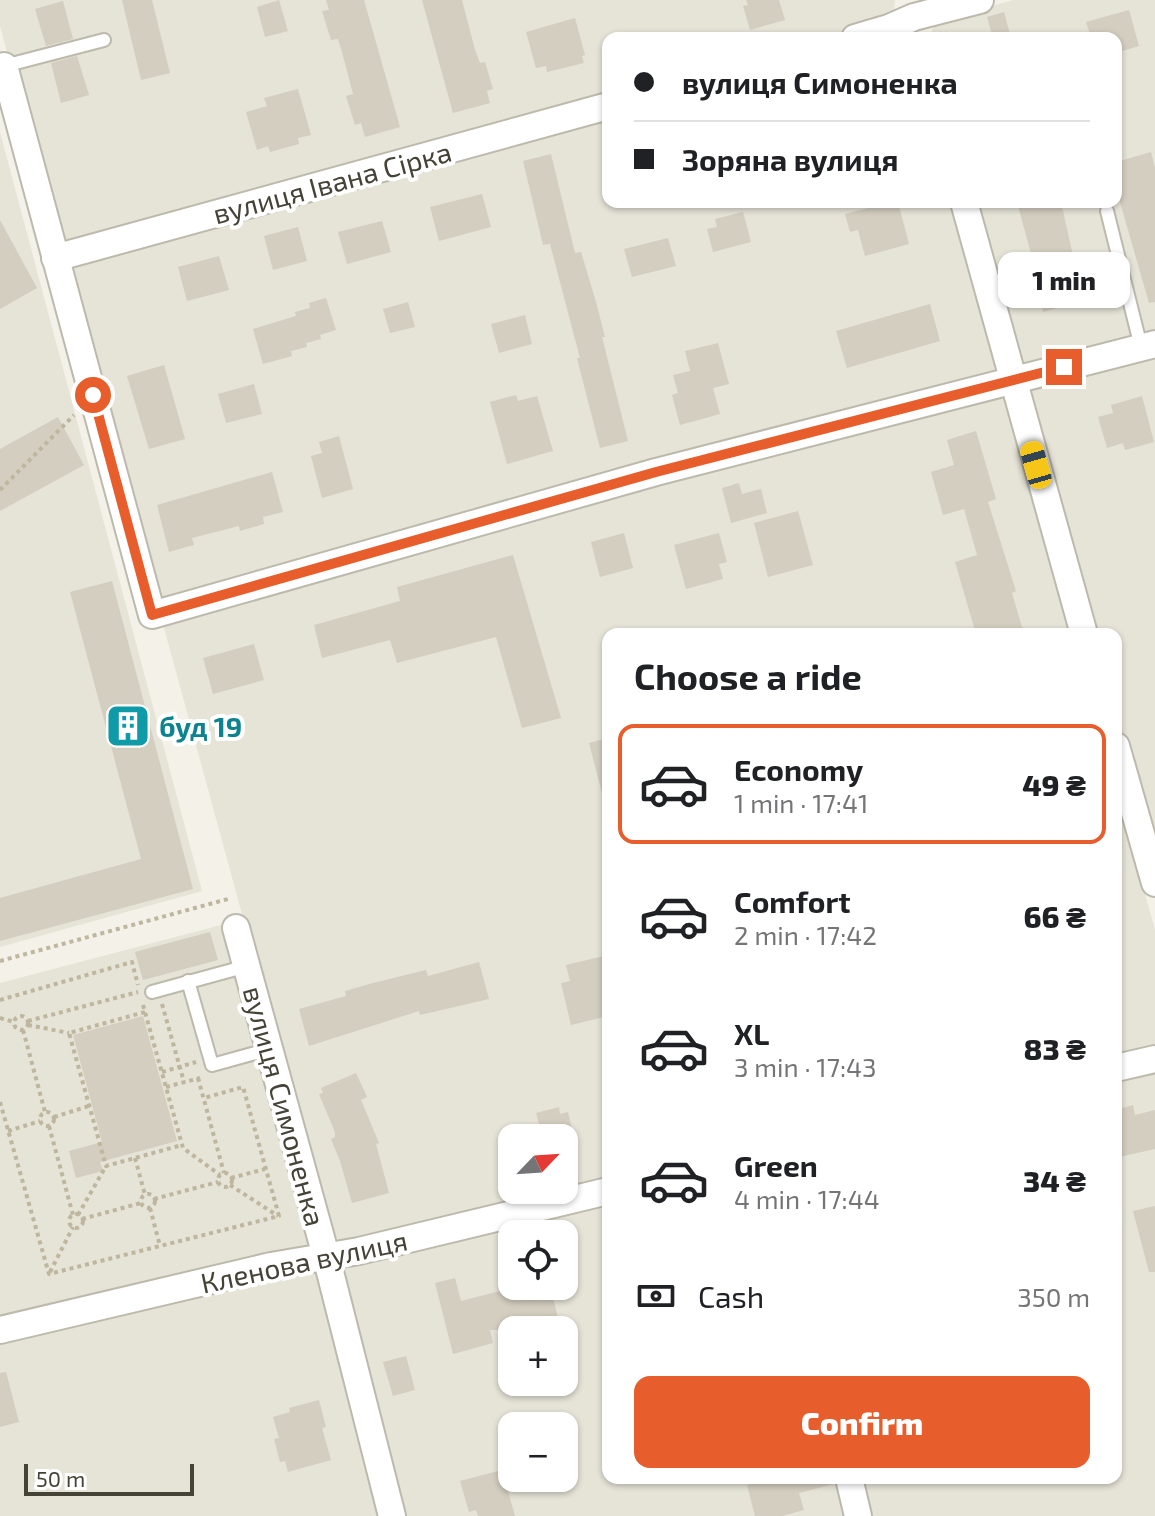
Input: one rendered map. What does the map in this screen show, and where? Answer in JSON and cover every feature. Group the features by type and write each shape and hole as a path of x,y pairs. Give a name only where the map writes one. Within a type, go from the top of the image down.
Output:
{"street":[{"path":"875,32 980,0"},
{"path":"4,66 152,615 656,472 1148,345"},
{"name":"вулиця Івана Сірка","path":"55,258 602,108"},
{"path":"966,208 1082,628"},
{"path":"1122,767 1155,883"},
{"name":"вулиця Симоненка","path":"236,928 326,1256 392,1516"},
{"path":"1122,1067 1155,1059"},
{"name":"Кленова вулиця","path":"0,1330 271,1266 359,1251 602,1192"},
{"path":"850,1484 858,1516"}],"lane":[{"path":"4,66 104,40"},
{"path":"1107,211 1148,345"},
{"path":"150,991 247,966"},
{"path":"188,981 211,1062 270,1049"}],"path":[{"path":"0,490 93,395"},
{"path":"0,961 228,899"},
{"path":"0,1000 132,962 150,991 184,1082"},
{"path":"150,991 145,1012 182,1145 231,1178 265,1169"},
{"path":"23,1030 28,1023 150,991"},
{"path":"14,1022 19,1016 28,1023 69,1033 145,1012"},
{"path":"0,1018 14,1022"},
{"path":"14,1022 16,1029 23,1030"},
{"path":"23,1030 45,1112 41,1121"},
{"path":"69,1033 106,1166 78,1216"},
{"path":"162,1072 211,1062"},
{"path":"166,1087 205,1076 211,1062"},
{"path":"145,1195 154,1199 218,1182 222,1174 198,1078"},
{"path":"204,1098 243,1087 279,1216"},
{"path":"0,1102 49,1274"},
{"path":"54,1117 89,1106"},
{"path":"45,1112 52,1113 54,1117 53,1124 49,1126"},
{"path":"8,1131 41,1121 49,1126 81,1226 73,1227"},
{"path":"106,1166 182,1145"},
{"path":"135,1158 145,1195 141,1203"},
{"path":"230,1185 231,1178"},
{"path":"218,1182 223,1187 230,1185 279,1216"},
{"path":"150,1208 154,1199"},
{"path":"73,1227 69,1220 78,1216 141,1203 150,1208 160,1246"},
{"path":"49,1274 279,1216"},
{"path":"49,1274 73,1227"}],"shaded area":[{"path":"0,0 895,0 894,9 884,22 848,32 602,32 602,208 953,208 1070,628 602,628 602,1183 578,1189 578,1124 498,1124 498,1204 517,1204 356,1243 339,1240 327,1226 0,26"},
{"path":"1013,0 1155,0 1155,858 1122,740 1122,628 1091,628 974,208 1122,208 1122,32 931,32 935,23"},
{"path":"0,132 202,891 0,947"},
{"path":"1122,812 1155,930 1155,1049 1122,1057"},
{"path":"225,924 317,1276 361,1259 498,1226 498,1300 578,1300 578,1220 524,1220 602,1201 602,1484 1122,1484 1122,1076 1155,1068 1155,1516 0,1516 0,983"}],"building":[{"path":"122,0 152,0 170,73 141,80"},
{"path":"279,0 288,31 265,37 257,7"},
{"path":"326,0 364,0 400,127 365,137 361,123 355,125 346,96 353,94 342,52 338,39 331,40 322,11 329,10"},
{"path":"422,0 462,0 475,50 480,63 485,62 493,89 487,91 490,103 453,113"},
{"path":"746,0 779,0 785,20 750,30 743,6 748,5"},
{"path":"63,1 73,39 46,46 35,9"},
{"path":"1129,10 1139,46 1122,51 1122,32 1089,32 1086,22"},
{"path":"1004,12 1009,32 991,32 987,17"},
{"path":"575,18 585,55 582,56 584,63 547,72 546,66 536,68 526,32"},
{"path":"77,56 89,95 61,103 51,63"},
{"path":"298,89 311,135 298,138 299,144 270,152 268,146 257,150 246,112 267,106 264,98"},
{"path":"1151,152 1155,168 1155,302 1149,303 1122,208 1122,160"},
{"path":"551,154 575,253 581,252 596,302 628,441 600,448 550,244 543,245 523,161"},
{"path":"482,194 491,227 439,241 430,207"},
{"path":"868,208 900,208 909,244 865,256 858,230 850,232 845,214"},
{"path":"1019,208 1062,208 1083,301 1043,312 1036,284 1039,283"},
{"path":"743,212 751,242 713,252 707,229 717,227 715,219"},
{"path":"0,220 37,288 0,309"},
{"path":"382,221 391,252 347,264 338,232"},
{"path":"298,227 307,261 273,270 264,236"},
{"path":"668,238 676,266 632,277 624,249"},
{"path":"219,256 229,290 187,301 178,267"},
{"path":"326,298 336,330 306,343 307,347 291,351 292,356 263,364 253,329 296,316 295,312 310,308 309,303"},
{"path":"408,302 415,327 390,333 383,309"},
{"path":"930,304 940,341 847,368 836,331"},
{"path":"525,315 532,344 499,353 491,324"},
{"path":"718,343 729,384 713,388 720,414 680,425 672,395 678,393 673,375 690,371 685,351"},
{"path":"164,365 185,439 149,449 127,376"},
{"path":"254,384 262,414 226,423 218,394"},
{"path":"516,395 518,401 537,396 553,451 507,464 490,402"},
{"path":"1142,396 1154,442 1125,450 1123,443 1107,448 1098,417 1113,413 1111,405"},
{"path":"58,417 84,465 0,511 0,449"},
{"path":"976,431 996,499 988,502 1016,591 1012,593 1022,628 974,628 955,562 977,555 964,509 943,515 931,472 954,465 947,440"},
{"path":"339,436 353,489 322,498 311,456 322,453 319,442"},
{"path":"272,472 283,512 263,517 264,524 240,531 239,526 192,538 194,545 169,552 157,505"},
{"path":"739,483 742,494 761,489 767,513 731,523 722,488"},
{"path":"798,511 813,565 768,577 754,523"},
{"path":"624,533 633,568 600,577 591,542"},
{"path":"719,533 727,562 719,564 723,579 686,589 674,545"},
{"path":"513,555 561,718 522,728 496,637 397,663 390,640 322,658 314,625 400,601 397,587"},
{"name":"буд 19","path":"112,581 193,889 0,941 0,898 141,859 70,592"},
{"path":"254,644 264,680 213,694 203,658"},
{"path":"602,740 602,793 589,743"},
{"path":"210,932 218,960 143,980 135,952"},
{"path":"602,956 602,1017 571,1025 561,983 570,981 566,965"},
{"path":"479,962 489,999 420,1015 419,1011 309,1046 299,1009 346,996 345,991 373,983 426,970 428,976"},
{"path":"143,1016 177,1141 100,1162 103,1171 76,1178 69,1151 102,1142 73,1035"},
{"path":"356,1073 367,1097 361,1100 379,1143 376,1144 389,1193 352,1203 331,1139 335,1137 335,1132 319,1094 323,1093 321,1088"},
{"path":"1133,1105 1135,1115 1155,1110 1155,1149 1122,1156 1122,1108"},
{"path":"559,1107 560,1114 568,1112 571,1124 539,1124 536,1113"},
{"path":"1155,1206 1155,1272 1149,1272 1133,1211"},
{"path":"455,1278 461,1301 498,1292 498,1300 554,1300 558,1316 498,1316 498,1330 490,1330 493,1343 453,1354 435,1283"},
{"path":"406,1356 415,1390 393,1396 383,1362"},
{"path":"6,1372 19,1422 0,1427 0,1373"},
{"path":"319,1400 326,1427 322,1428 331,1460 288,1472 285,1461 280,1462 274,1439 279,1438 273,1417 290,1412 289,1408"},
{"path":"498,1471 498,1492 508,1492 515,1516 478,1516 476,1510 469,1512 460,1481"},
{"path":"834,1484 799,1493 804,1510 782,1516 755,1516 747,1485"}],"place":[{"name":"буд 19","path":"128,726"}],"route":[{"path":"93,395 152,615 656,472 1064,367"}]}
